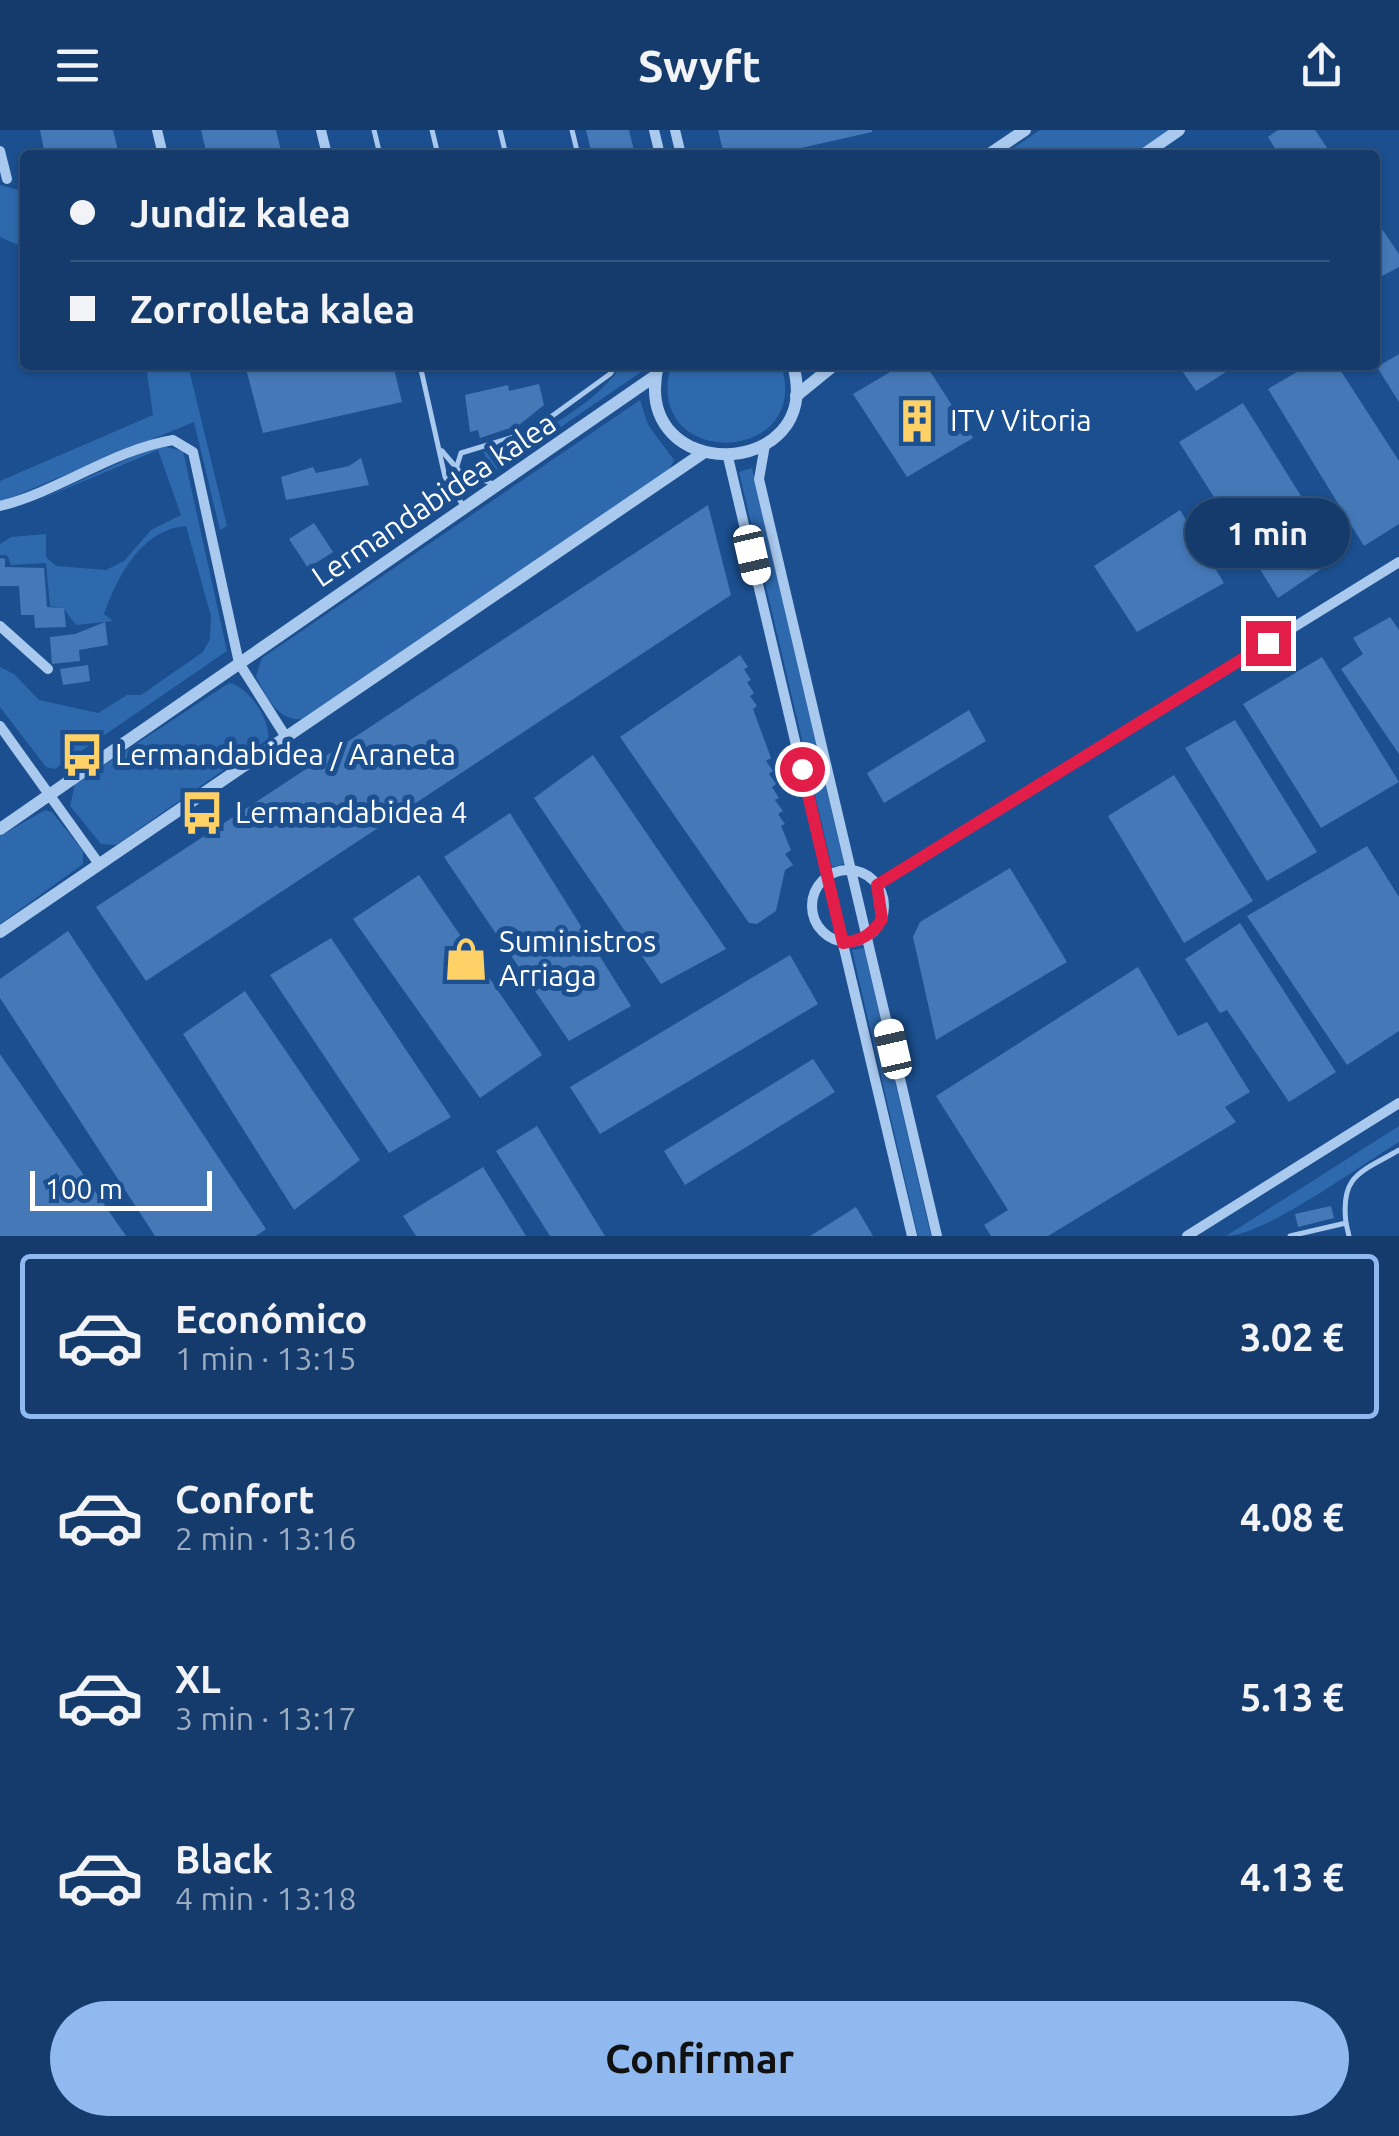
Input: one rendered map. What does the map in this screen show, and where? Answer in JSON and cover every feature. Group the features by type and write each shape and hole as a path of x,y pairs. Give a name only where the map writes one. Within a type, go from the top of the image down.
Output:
{"street":[{"path":"995,150 1025,130"},
{"path":"1149,150 1179,130"},
{"path":"0,151 7,180"},
{"path":"793,370 796,396"},
{"path":"656,371 658,409 676,436 703,453 728,457 765,445 780,432 796,396 828,370"},
{"name":"Lermandabidea kalea","path":"0,829 500,486 656,371"},
{"path":"0,506 42,494 148,444 173,440 193,452 239,663 286,737"},
{"path":"765,445 758,462 760,479 937,1236"},
{"path":"0,932 703,453"},
{"path":"728,457 912,1236"},
{"path":"877,885 1399,562"},
{"path":"0,626 48,670"},
{"path":"0,727 99,864"},
{"path":"852,870 871,877 877,885 882,919 867,937 843,943 828,937 813,917 813,896 828,876 852,870"},
{"path":"1188,1236 1399,1102"}],"lane":[{"path":"422,370 445,477 466,509"},
{"path":"456,469 461,454 530,432 613,370"},
{"path":"440,443 456,469 500,486"},
{"path":"1349,1236 1343,1196 1350,1179 1399,1150"},
{"path":"1290,1236 1346,1223"}],"shaded area":[{"path":"1040,130 1170,130 1140,150 1010,150"},
{"path":"0,185 20,191 20,246 0,237"},
{"path":"147,370 189,370 227,526 220,530 194,422 0,502 0,481 153,415"},
{"path":"618,370 641,370 498,470 487,465 484,452 542,430 580,407"},
{"path":"671,370 782,370 785,398 774,422 753,437 727,443 701,438 680,424 668,400"},
{"path":"640,400 648,425 674,460 669,470 302,719 286,716 273,706 256,676 262,658"},
{"path":"158,445 183,451 227,651 55,769 46,767 0,707 0,667 14,674 39,700 98,713 127,695 141,695 203,652 210,639 211,616 186,526 157,536 134,556 104,614 113,621 76,625 63,608 50,606 46,563 11,565 7,555 0,555 0,544 11,537 46,534 46,557 56,566 106,570 124,561 151,530 181,515 158,450 32,503"},
{"path":"752,468 844,864 832,867 739,472"},
{"path":"229,683 244,690 257,705 266,723 268,739 116,845 101,844 70,806 75,784"},
{"path":"45,810 52,812 83,851 83,864 0,924 0,836"},
{"path":"864,948 931,1236 918,1236 852,950"},
{"path":"1399,1126 1399,1142 1338,1182 1264,1225 1226,1236"}],"building":[{"path":"40,130 113,130 118,150 44,150"},
{"path":"201,130 276,130 281,150 206,150"},
{"path":"586,130 629,130 634,150 591,150"},
{"path":"718,130 872,130 792,150 723,150"},
{"path":"1278,130 1315,130 1329,150 1276,150 1268,137"},
{"path":"1380,226 1399,254 1399,267 1380,277"},
{"path":"1399,354 1399,402 1379,370 1380,365"},
{"path":"246,370 394,370 402,402 263,433"},
{"name":"ITV Vitoria","path":"894,370 929,370 973,438 907,477 853,394"},
{"path":"1181,370 1229,370 1196,391"},
{"path":"1300,370 1340,370 1399,461 1399,524 1364,546 1268,389"},
{"path":"539,384 544,405 519,425 480,438 478,430 470,432 465,395 508,385 509,391"},
{"path":"1243,403 1339,557 1278,598 1179,442"},
{"path":"361,458 369,485 286,500 281,477 313,467 316,473 349,466"},
{"path":"708,505 731,595 146,981 96,907"},
{"path":"1180,510 1224,583 1137,632 1094,566"},
{"path":"314,523 333,552 308,568 289,539"},
{"path":"0,558 5,559 5,567 44,568 47,607 64,608 66,627 35,628 34,615 21,615 19,586 0,586"},
{"path":"1390,617 1399,630 1399,754 1341,669 1363,654 1353,638"},
{"path":"105,622 108,645 79,650 80,661 52,664 50,637 75,634"},
{"path":"740,655 748,667 744,669 751,680 747,682 754,693 750,696 757,706 753,709 771,758 766,761 776,784 772,787 779,798 775,800 783,811 778,814 785,824 781,826 791,850 785,854 793,865 785,870 776,911 757,924 749,923 620,737"},
{"path":"1322,657 1399,782 1321,828 1243,704"},
{"path":"88,665 90,681 63,685 60,669"},
{"path":"969,710 986,741 884,803 867,773"},
{"path":"1235,720 1317,852 1267,881 1185,748"},
{"path":"593,755 726,949 661,984 534,798"},
{"path":"1174,775 1253,901 1184,943 1108,816"},
{"path":"510,813 631,1006 569,1041 444,857"},
{"path":"1367,846 1399,897 1399,1031 1347,1065 1247,916"},
{"path":"1010,868 1067,962 936,1040 913,937 920,922"},
{"path":"419,875 542,1055 480,1098 353,919"},
{"path":"1240,923 1336,1072 1289,1102 1227,1010 1220,1013 1185,959"},
{"path":"68,931 266,1229 256,1236 155,1236 0,998 0,979"},
{"path":"331,938 451,1117 389,1153 270,975"},
{"path":"790,955 818,1004 600,1134 570,1087"},
{"path":"1138,967 1178,1036 1207,1022 1250,1092 1225,1107 1236,1122 1048,1236 991,1236 984,1225 1008,1210 936,1096"},
{"path":"245,991 360,1160 294,1210 183,1034"},
{"path":"0,1054 126,1236 0,1236"},
{"path":"813,1059 835,1092 685,1185 664,1151"},
{"path":"537,1126 605,1236 550,1236 496,1151"},
{"path":"483,1167 526,1236 416,1236 403,1216"},
{"path":"1331,1206 1334,1218 1298,1227 1295,1214"},
{"path":"856,1207 873,1236 810,1236"}],"place":[{"name":"ITV Vitoria","path":"917,421"},
{"name":"Lermandabidea / Araneta","path":"82,755"},
{"name":"Lermandabidea 4","path":"202,813"},
{"name":"Suministros Arriaga","path":"466,959"}],"route":[{"path":"802,769 843,943 855,941 867,937 882,919 882,895 877,885 1268,643"}]}
